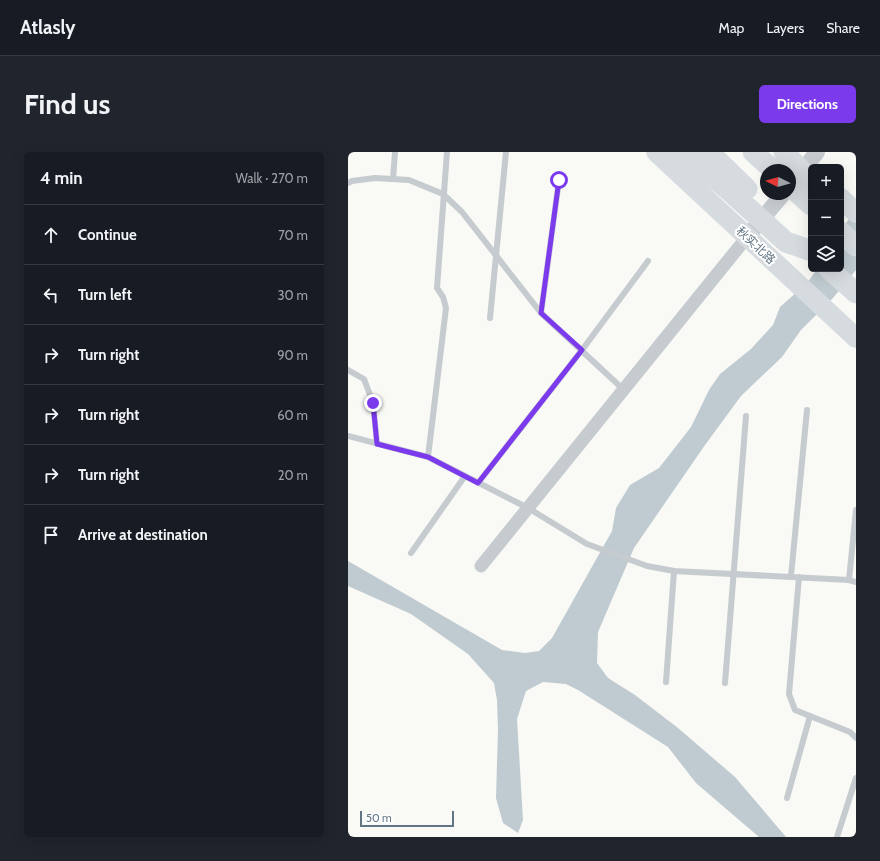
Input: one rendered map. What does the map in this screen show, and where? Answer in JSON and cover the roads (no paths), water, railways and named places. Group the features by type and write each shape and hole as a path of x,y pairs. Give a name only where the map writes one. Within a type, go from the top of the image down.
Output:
{"highway":[{"path":"682,152 725,187 786,242 808,250"},
{"path":"709,152 808,249"},
{"path":"753,152 766,164"},
{"path":"784,152 808,163"},
{"path":"796,191 808,202"},
{"path":"844,235 856,246"},
{"path":"833,272 856,293"}],"main road":[{"name":"秋实北路","path":"656,152 856,338"},
{"path":"843,200 856,213"}],"street":[{"path":"796,178 808,163"},
{"path":"481,566 778,200"}],"lane":[{"path":"393,179 395,152"},
{"path":"428,457 446,308 444,297 437,288 447,152"},
{"path":"490,318 506,152"},
{"path":"348,184 352,181 375,178 409,180 443,194 462,212 541,313 624,390"},
{"path":"541,313 559,180"},
{"path":"478,483 582,350 648,261"},
{"path":"348,370 364,379 373,403 377,444"},
{"path":"791,576 807,410"},
{"path":"725,683 746,416"},
{"path":"348,436 428,457 528,508 587,544 647,566 674,570 791,576 849,580 856,582"},
{"path":"411,553 465,476"},
{"path":"849,580 856,510"},
{"path":"666,682 674,570"},
{"path":"799,577 789,694 795,710 850,732 856,738"},
{"path":"787,798 810,716"},
{"path":"837,837 856,778"}]}
